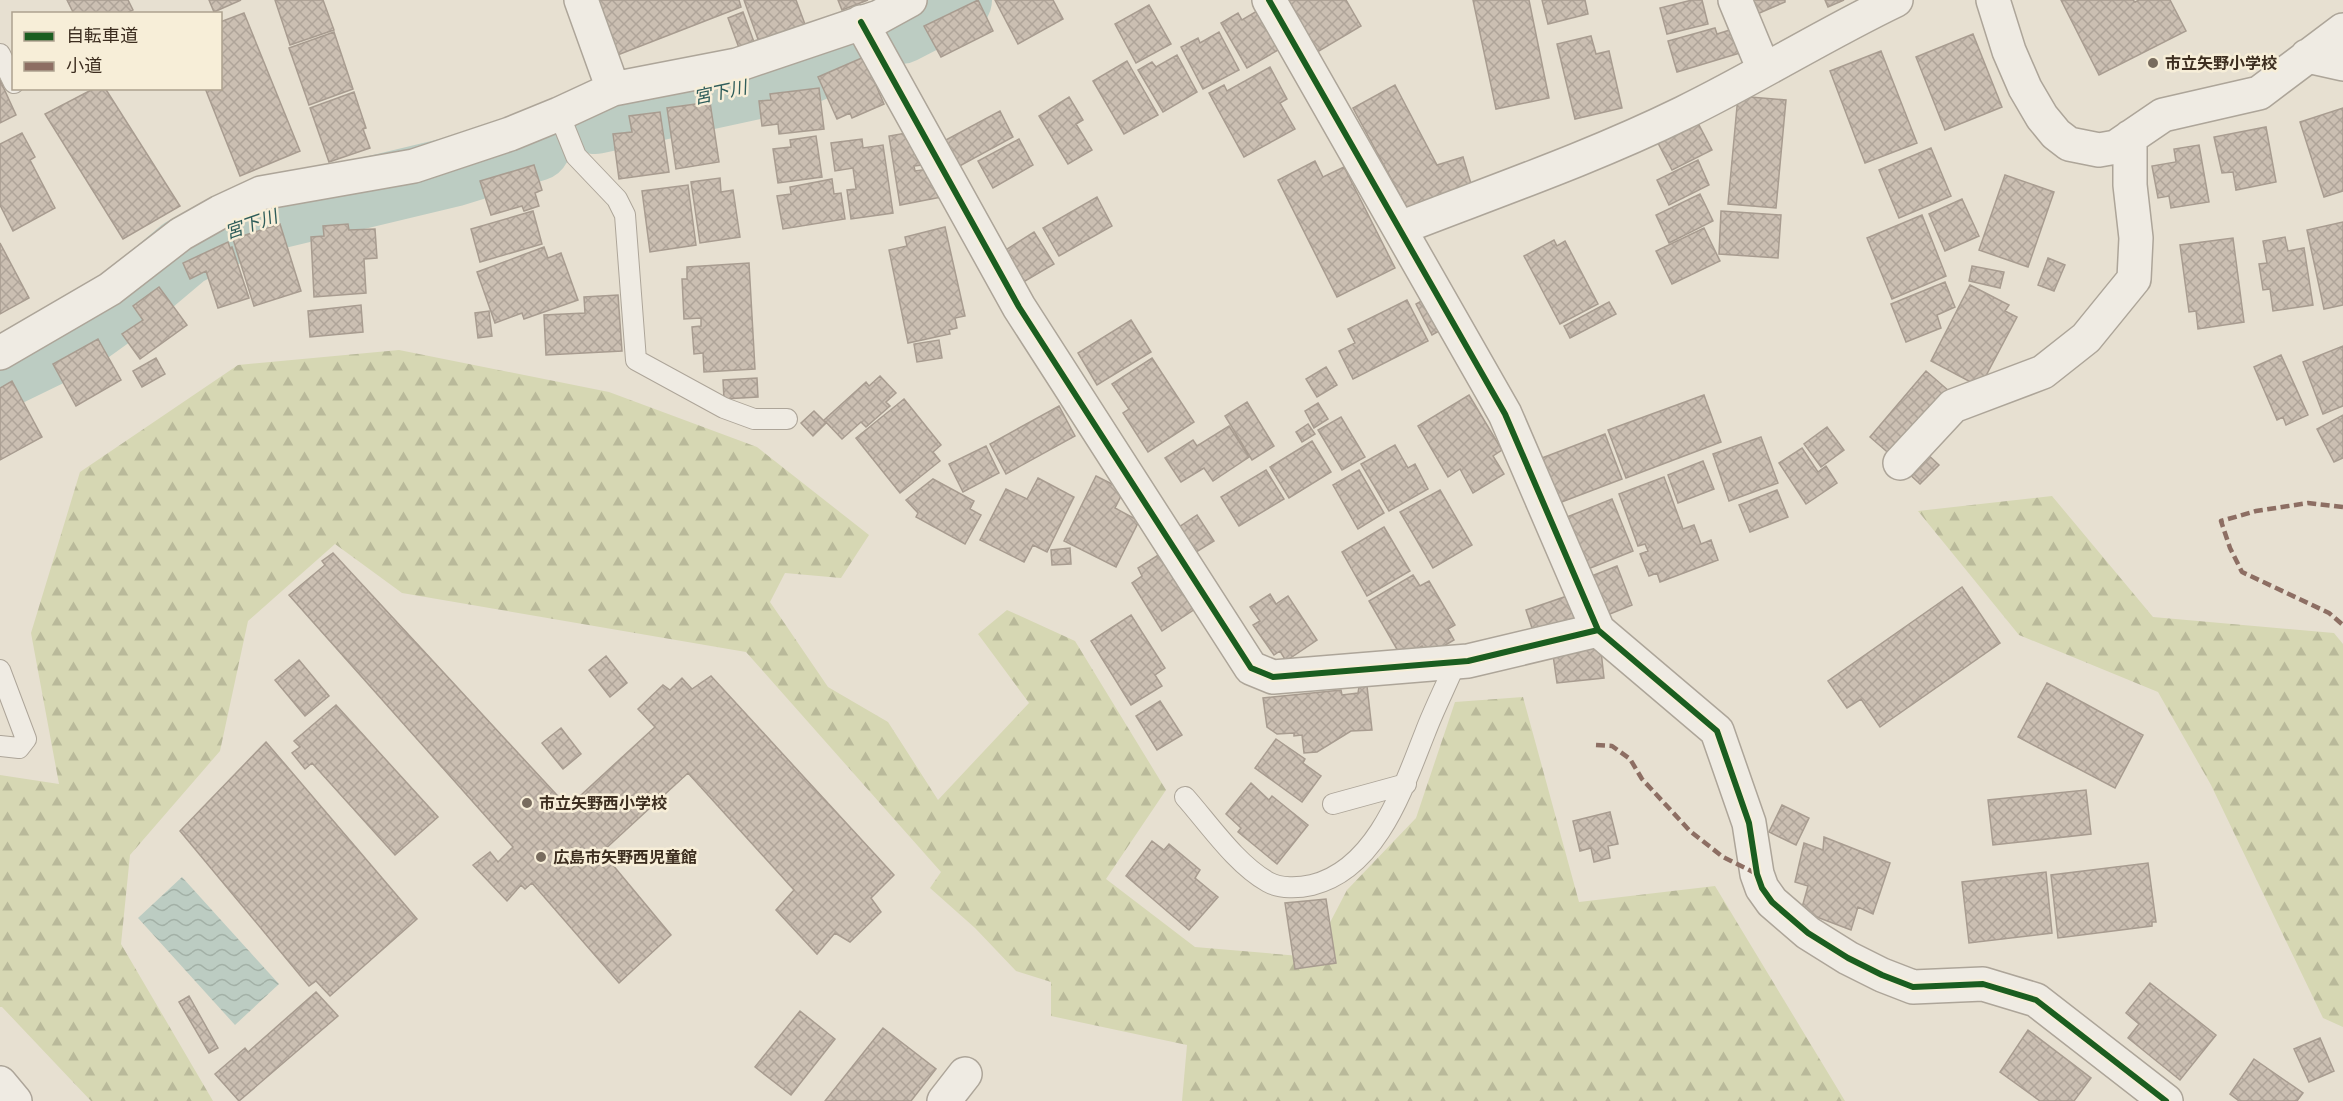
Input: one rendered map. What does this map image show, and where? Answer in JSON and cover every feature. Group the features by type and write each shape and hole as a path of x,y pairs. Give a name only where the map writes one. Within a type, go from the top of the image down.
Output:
{"street":[{"path":"581,0 613,88"},
{"path":"0,353 110,289 182,234 220,212 261,193 414,166 510,134 613,88 737,64 879,17 910,0"},
{"path":"1269,0 1505,414 1598,630 1717,731 1749,824 1757,874 1762,888 1772,902 1788,919 1848,958 1913,987 1983,984 2036,1000 2166,1101"},
{"path":"1735,0 1764,70"},
{"path":"1400,228 1584,159 1684,113 1839,27 1896,0"},
{"path":"1993,0 2009,51 2025,88 2042,117 2056,134 2069,144 2099,150 2116,147 2163,115 2259,93 2343,30"},
{"path":"861,22 1020,308 1251,668 1273,677 1456,662 1514,651 1598,630"},
{"path":"2307,56 2343,64"},
{"path":"1900,462 1953,406 2043,372 2086,338 2134,279 2136,238 2130,185 2130,137"},
{"path":"944,1101 965,1074"},
{"path":"0,1083 15,1101"}],"lane":[{"path":"0,54 12,80"},
{"path":"559,114 576,156 617,199 625,215 636,360 724,408 754,419 787,419"},
{"path":"1185,797 1248,868 1270,883 1299,888 1326,882 1351,864 1376,838 1406,784 1456,662"},
{"path":"0,670 26,739 19,748 0,746"},
{"path":"1333,804 1406,784"}],"green space":[{"path":"399,350 609,392 757,447 869,535 841,578 785,573 770,602 828,687 888,722 938,800 1029,703 978,634 1007,610 1075,641 1166,790 1106,879 1195,947 1312,957 1347,890 1416,818 1455,702 1523,697 1579,902 1715,886 1845,1101 1182,1101 1187,1045 1051,1016 1051,982 1016,971 975,928 930,888 941,872 746,652 402,593 335,544 248,621 220,751 130,855 121,944 213,1101 91,1101 0,1007 0,775 59,784 31,633 80,472 238,365"},
{"path":"2052,496 2153,617 2334,633 2343,644 2343,1027 2323,1018 2211,785 2158,692 2019,635 1918,511"}],"water":[{"path":"182,877 279,984 235,1025 138,918"}],"building":[{"path":"67,0 128,0 133,10 129,12 73,12"},
{"path":"209,0 241,0 214,12"},
{"path":"275,0 323,0 334,30 290,45"},
{"path":"594,0 739,0 741,7 615,56"},
{"path":"744,0 796,0 806,27 760,45"},
{"path":"838,0 868,0 842,10"},
{"path":"978,0 993,31 941,57 924,26"},
{"path":"995,0 1053,0 1063,19 1018,44"},
{"path":"1288,0 1346,0 1361,26 1314,54"},
{"path":"1473,0 1529,0 1549,98 1496,109"},
{"path":"1542,0 1585,0 1588,14 1548,24"},
{"path":"1692,0 1702,0 1708,24 1667,34 1660,8"},
{"path":"1749,0 1785,0 1785,2 1755,15"},
{"path":"1825,0 1844,0 1828,7"},
{"path":"2061,0 2133,0 2135,2 2170,0 2186,31 2099,75"},
{"path":"1149,5 1171,44 1136,63 1115,24"},
{"path":"1262,8 1285,46 1247,68 1221,23 1238,13 1242,20"},
{"path":"743,12 754,42 739,48 728,18"},
{"path":"244,13 300,151 240,176 206,90 222,90 222,21"},
{"path":"1715,28 1717,34 1733,29 1740,53 1677,72 1668,41"},
{"path":"334,32 353,89 309,105 289,48"},
{"path":"1219,32 1239,70 1203,89 1181,47 1198,38 1200,43"},
{"path":"1973,34 2002,107 1945,130 1916,57"},
{"path":"1591,36 1596,54 1609,51 1622,108 1575,119 1557,44"},
{"path":"1881,51 1917,143 1865,163 1830,71"},
{"path":"1177,55 1197,92 1163,112 1138,70 1152,62 1156,67"},
{"path":"864,57 884,104 852,118 850,113 837,119 818,77"},
{"path":"1127,61 1158,115 1124,134 1093,81"},
{"path":"1270,67 1287,99 1280,103 1295,129 1244,157 1209,93 1224,85 1227,91"},
{"path":"0,80 16,115 0,123"},
{"path":"1395,85 1437,165 1463,157 1472,187 1407,208 1353,108"},
{"path":"819,88 824,129 779,134 778,124 762,126 759,101 771,100 770,94"},
{"path":"91,90 106,90 180,206 123,239 45,114"},
{"path":"354,92 370,148 329,162 310,108"},
{"path":"1738,96 1786,100 1776,208 1728,204"},
{"path":"1069,97 1083,120 1076,124 1092,150 1068,164 1039,116"},
{"path":"710,102 719,162 676,169 667,108"},
{"path":"2343,108 2343,191 2324,197 2300,122"},
{"path":"1000,111 1013,137 956,168 942,142"},
{"path":"660,112 669,172 619,179 613,134 632,132 629,116"},
{"path":"1698,123 1712,150 1672,170 1658,143"},
{"path":"2266,127 2276,182 2236,190 2233,172 2222,173 2214,137"},
{"path":"917,131 922,165 914,166 915,171 936,168 942,197 900,205 889,136"},
{"path":"22,133 35,157 30,160 55,208 13,231 0,205 0,144"},
{"path":"816,136 822,177 778,183 773,149 791,147 790,140"},
{"path":"862,139 863,148 883,145 893,213 851,219 847,190 856,189 853,168 835,171 831,143"},
{"path":"1019,139 1033,165 993,188 978,161"},
{"path":"2199,145 2209,202 2171,208 2169,196 2158,198 2152,166 2176,162 2174,149"},
{"path":"1931,148 1951,196 1899,218 1879,170"},
{"path":"1698,160 1709,185 1669,205 1657,180"},
{"path":"1315,161 1323,177 1344,167 1395,268 1337,297 1278,180"},
{"path":"534,165 542,190 535,193 539,206 524,211 522,206 491,215 480,181"},
{"path":"2005,175 2054,192 2028,267 1979,250"},
{"path":"720,178 721,192 733,190 740,237 700,243 691,182"},
{"path":"832,179 834,194 841,193 845,219 783,229 777,196 791,194 790,187"},
{"path":"688,185 696,245 650,252 642,191"},
{"path":"1700,194 1713,221 1669,243 1656,215"},
{"path":"1097,197 1112,226 1059,256 1043,228"},
{"path":"1962,199 1979,236 1945,251 1929,214"},
{"path":"533,211 542,244 480,262 471,229"},
{"path":"1721,211 1781,215 1778,258 1719,254"},
{"path":"1922,215 1946,276 1892,299 1867,238"},
{"path":"2343,222 2343,305 2324,309 2307,230"},
{"path":"280,224 301,291 254,306 233,239"},
{"path":"348,224 349,230 375,229 377,258 364,259 366,293 314,297 311,237 324,236 323,226"},
{"path":"945,227 965,316 955,318 957,328 949,330 950,334 908,343 889,250 907,246 905,237"},
{"path":"1704,228 1720,261 1672,284 1656,251"},
{"path":"1034,232 1054,264 1020,284 1001,253"},
{"path":"2285,237 2288,251 2304,248 2313,305 2273,311 2270,289 2263,290 2259,264 2267,263 2263,241"},
{"path":"2233,238 2244,322 2198,329 2196,311 2189,312 2180,245"},
{"path":"1554,240 1557,246 1565,241 1598,304 1560,324 1524,256"},
{"path":"228,242 230,248 232,247 249,298 218,308 206,271 190,279 183,263"},
{"path":"0,243 29,298 0,314"},
{"path":"544,247 548,258 561,253 578,300 524,319 522,313 495,323 477,272"},
{"path":"2048,258 2065,265 2054,291 2038,285"},
{"path":"749,263 755,369 704,372 703,353 694,354 692,327 701,326 701,318 684,319 682,279 687,279 687,267"},
{"path":"1972,266 2004,272 2000,288 1969,281"},
{"path":"1945,282 1955,307 1937,315 1941,328 1906,342 1891,304"},
{"path":"1970,285 2009,305 2005,311 2017,317 1980,387 1931,361"},
{"path":"159,287 187,325 140,359 122,334 143,320 133,306"},
{"path":"618,295 622,351 546,355 544,315 585,313 584,297"},
{"path":"1432,295 1448,326 1432,335 1416,304"},
{"path":"1407,300 1428,341 1353,379 1339,351 1355,343 1348,329"},
{"path":"1609,302 1616,314 1570,338 1564,326"},
{"path":"361,305 363,332 310,337 308,311"},
{"path":"489,311 492,336 478,338 475,313"},
{"path":"1131,320 1151,352 1097,385 1078,353"},
{"path":"98,339 121,380 76,406 53,364"},
{"path":"939,340 942,358 917,362 914,344"},
{"path":"2343,346 2343,406 2323,414 2303,362"},
{"path":"2281,355 2308,415 2286,425 2283,417 2277,420 2254,367"},
{"path":"156,358 165,374 142,387 133,371"},
{"path":"1152,358 1194,422 1148,452 1123,413 1129,409 1112,384"},
{"path":"1326,367 1337,385 1317,397 1306,379"},
{"path":"1926,371 1949,391 1893,457 1870,437"},
{"path":"880,376 896,393 886,402 890,406 866,427 861,422 842,439 824,420 866,382 869,386"},
{"path":"757,378 758,397 724,399 723,380"},
{"path":"12,381 42,437 0,460 0,388"},
{"path":"1469,395 1502,450 1493,456 1504,474 1473,493 1460,469 1448,477 1418,426"},
{"path":"1704,395 1721,442 1626,478 1608,430"},
{"path":"904,399 941,445 933,452 940,461 900,493 856,438"},
{"path":"1247,402 1274,446 1252,460 1225,416"},
{"path":"1318,403 1328,419 1314,428 1305,411"},
{"path":"1059,406 1075,436 1006,474 990,444"},
{"path":"814,411 826,423 813,436 801,423"},
{"path":"2343,415 2343,458 2334,462 2317,429"},
{"path":"1341,417 1365,457 1342,470 1318,430"},
{"path":"1308,424 1315,434 1302,442 1296,432"},
{"path":"1229,426 1249,457 1213,481 1204,468 1181,482 1165,458 1193,440 1197,446"},
{"path":"1827,427 1844,450 1821,467 1804,444"},
{"path":"1605,434 1622,479 1559,503 1542,458"},
{"path":"1761,437 1778,483 1729,501 1713,454"},
{"path":"1312,441 1331,472 1289,498 1270,467"},
{"path":"1395,445 1408,468 1415,464 1428,489 1389,511 1361,464"},
{"path":"986,446 999,473 963,492 949,464"},
{"path":"1802,448 1818,472 1826,466 1837,483 1806,504 1779,463"},
{"path":"1925,452 1939,465 1920,484 1906,471"},
{"path":"1703,461 1714,489 1678,503 1668,475"},
{"path":"1266,470 1284,499 1239,526 1221,497"},
{"path":"1359,470 1384,513 1358,529 1333,485"},
{"path":"1096,476 1124,490 1115,508 1139,521 1116,567 1064,541"},
{"path":"1664,477 1683,529 1694,525 1701,544 1711,540 1718,560 1660,582 1657,573 1649,576 1640,554 1648,551 1645,544 1638,546 1619,494"},
{"path":"1038,478 1074,497 1047,552 1033,545 1024,562 980,540 1006,489 1027,499"},
{"path":"933,479 974,501 970,509 981,515 965,544 916,517 918,513 906,500"},
{"path":"1440,490 1472,545 1433,568 1400,512"},
{"path":"1777,490 1788,517 1750,532 1739,505"},
{"path":"1612,499 1633,551 1578,573 1557,521"},
{"path":"1197,515 1214,541 1193,554 1176,529"},
{"path":"1384,527 1410,571 1367,596 1342,552"},
{"path":"1070,548 1071,564 1052,565 1051,550"},
{"path":"1166,550 1201,605 1162,631 1132,583 1142,576 1138,568"},
{"path":"333,553 568,807 655,727 638,709 663,685 670,690 682,678 692,689 711,676 894,875 871,898 881,912 850,942 835,933 817,954 776,910 794,890 688,773 602,852 671,935 619,983 532,883 525,889 521,885 507,901 473,865 490,852 498,862 513,847 289,595 325,565 322,561"},
{"path":"1617,566 1632,605 1600,618 1584,579"},
{"path":"1413,575 1420,586 1429,581 1455,625 1448,629 1454,640 1427,656 1422,646 1402,658 1369,601"},
{"path":"1962,587 2000,643 1880,727 1861,699 1847,708 1828,681"},
{"path":"1270,594 1276,604 1288,596 1317,640 1286,661 1280,651 1274,655 1253,625 1260,621 1250,607"},
{"path":"1570,595 1581,625 1536,640 1526,610"},
{"path":"1131,615 1165,668 1155,675 1162,686 1131,705 1091,641"},
{"path":"1600,642 1604,678 1557,683 1552,648"},
{"path":"606,656 627,683 610,697 589,670"},
{"path":"299,660 329,696 305,716 275,680"},
{"path":"2047,683 2143,735 2115,788 2018,737"},
{"path":"1367,686 1372,730 1351,731 1317,752 1304,753 1302,735 1277,734 1267,727 1263,698 1341,690 1342,695 1358,693 1359,687"},
{"path":"1160,701 1182,735 1157,750 1136,716"},
{"path":"336,705 438,817 395,855 312,763 305,769 292,753 300,747 294,741"},
{"path":"561,728 581,754 563,769 542,743"},
{"path":"1276,739 1305,759 1303,763 1321,776 1302,802 1255,768"},
{"path":"266,742 417,919 330,996 316,981 309,986 180,831"},
{"path":"1251,783 1269,800 1272,796 1308,825 1277,864 1238,832 1241,828 1226,814"},
{"path":"2086,790 2091,834 1993,845 1988,800"},
{"path":"1782,805 1809,818 1796,845 1769,832"},
{"path":"1610,812 1618,844 1608,846 1610,858 1594,862 1591,848 1580,851 1573,821"},
{"path":"1824,837 1890,863 1873,914 1858,907 1851,930 1801,911 1808,886 1795,882 1804,843 1823,850"},
{"path":"1152,841 1164,850 1169,844 1200,870 1195,878 1218,897 1189,930 1126,876"},
{"path":"2148,863 2156,922 2152,922 2152,926 2058,938 2051,875"},
{"path":"2046,872 2052,933 1969,943 1962,882"},
{"path":"1326,899 1336,963 1295,969 1285,903"},
{"path":"2150,983 2216,1035 2180,1080 2128,1038 2139,1024 2126,1013"},
{"path":"316,992 338,1016 239,1101 215,1074 245,1048 248,1052"},
{"path":"189,996 218,1048 209,1053 179,1002"},
{"path":"800,1011 835,1039 791,1095 755,1067"},
{"path":"883,1028 936,1069 911,1101 825,1101"},
{"path":"2028,1030 2091,1078 2074,1101 2040,1101 2000,1072"},
{"path":"2320,1038 2334,1071 2309,1082 2294,1049"},
{"path":"2254,1059 2303,1093 2297,1101 2239,1101 2230,1094"}],"waterway":[{"name":"宮下川","path":"901,29 957,0"},
{"name":"宮下川","path":"595,119 752,85 800,72 842,54"},
{"name":"宮下川","path":"0,375 74,339 120,306 184,252 215,236 256,219 452,172 536,146"}],"marked path":[{"path":"2343,507 2308,503 2256,511 2221,521 2230,548 2242,572 2329,613 2343,625"},
{"path":"1596,745 1612,746 1630,759 1642,779 1690,831 1723,857 1757,874"}],"cycle path":[{"path":"1269,0 1505,414 1598,630 1717,731 1749,823 1757,874 1762,888 1772,902 1808,933 1848,958 1913,987 1983,984 2036,1000 2166,1101"},
{"path":"861,22 1019,307 1251,668 1273,677 1468,661 1598,630"}],"place":[{"name":"市立矢野小学校","path":"2153,63"},
{"name":"市立矢野西小学校","path":"527,803"},
{"name":"広島市矢野西児童館","path":"541,857"}]}
